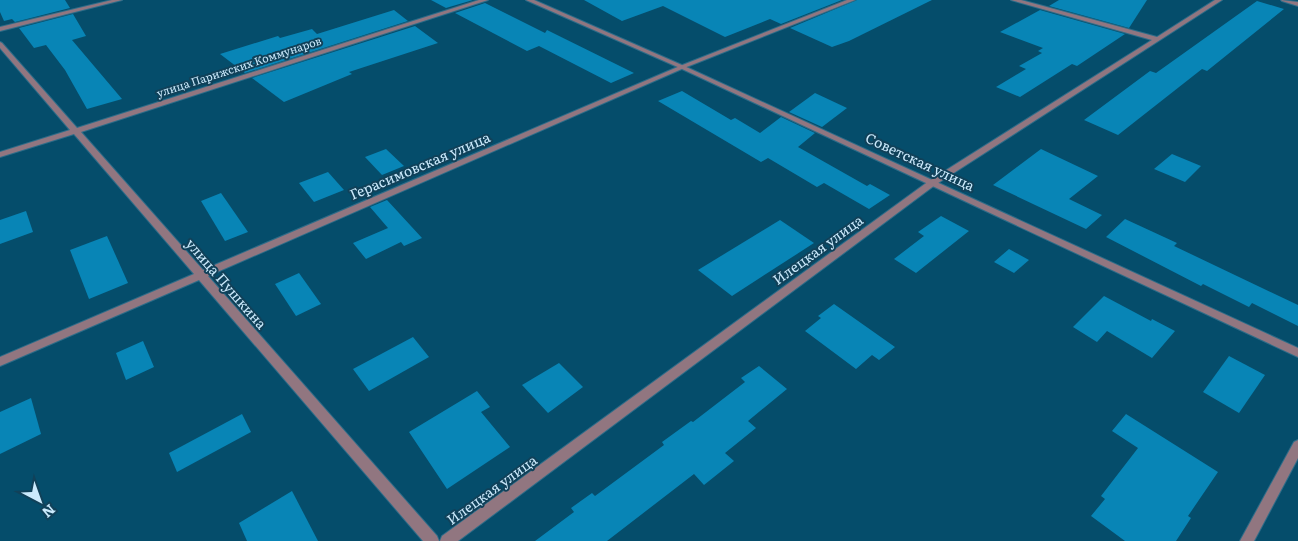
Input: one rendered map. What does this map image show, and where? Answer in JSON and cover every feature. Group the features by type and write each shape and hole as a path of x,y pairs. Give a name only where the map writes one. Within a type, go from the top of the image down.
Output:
{"street":[{"path":"0,29 119,0"},
{"name":"улица Парижских Коммунаров","path":"0,155 485,0"},
{"name":"Советская улица","path":"529,0 682,68 1298,353"},
{"name":"Герасимовская улица","path":"0,362 682,68 852,0"},
{"path":"1014,0 1157,39"},
{"name":"Илецкая улица","path":"447,541 932,183 1219,0"},
{"path":"1284,0 1298,4"},
{"name":"улица Пушкина","path":"0,44 432,541"},
{"path":"1247,541 1298,446"}],"building":[{"path":"0,0 65,0 70,8 15,22 12,19 4,21 0,12"},
{"path":"431,0 473,0 446,8"},
{"path":"584,0 842,0 781,24 770,19 725,37 663,6 622,21"},
{"path":"857,0 932,0 849,41 832,47 790,28"},
{"path":"1059,0 1147,0 1129,28 1049,6"},
{"path":"1257,1 1284,9 1207,71 1202,69 1118,135 1084,120 1150,71 1156,73"},
{"path":"485,3 545,33 547,30 634,73 611,83 539,46 527,51 455,13"},
{"path":"394,10 408,21 245,73 220,54 278,36 280,38 312,29 317,34"},
{"path":"1040,10 1125,34 1077,66 1072,64 1020,97 996,87 1026,69 1019,66 1042,53 1038,51 1043,48 1000,32"},
{"path":"73,14 86,36 72,40 122,99 87,109 65,70 46,45 34,48 19,28"},
{"path":"415,26 438,43 349,72 352,74 284,102 252,78"},
{"path":"682,91 731,120 735,118 760,133 781,117 815,133 798,147 867,186 870,184 890,195 869,209 824,183 817,187 768,158 761,162 658,101"},
{"path":"815,93 847,108 822,127 789,112"},
{"path":"386,149 404,166 382,175 365,157"},
{"path":"1041,149 1098,176 1069,199 1102,215 1086,229 993,185"},
{"path":"1172,154 1201,166 1185,182 1154,169"},
{"path":"328,172 344,190 314,202 299,183"},
{"path":"221,193 248,232 225,241 201,201"},
{"path":"387,200 422,238 404,246 401,242 366,259 353,243 388,228 370,207"},
{"path":"26,211 33,232 0,244 0,220"},
{"path":"941,216 969,231 916,273 894,259 924,236 918,232"},
{"path":"1125,219 1177,243 1174,246 1298,305 1298,326 1252,303 1249,307 1203,284 1201,286 1106,237"},
{"path":"780,220 814,243 732,296 698,270"},
{"path":"107,236 128,283 89,299 70,250"},
{"path":"1009,249 1029,260 1014,273 994,262"},
{"path":"299,273 321,304 296,316 275,284"},
{"path":"1104,296 1151,321 1152,319 1175,331 1152,358 1107,331 1097,342 1073,327"},
{"path":"834,304 895,347 879,360 872,355 856,369 805,331 821,318 818,316"},
{"path":"413,337 429,357 369,391 353,369"},
{"path":"143,341 154,367 126,380 116,353"},
{"path":"1229,356 1265,375 1239,413 1203,392"},
{"path":"559,363 583,387 548,413 522,385"},
{"path":"759,366 787,389 748,421 756,428 725,453 734,461 704,485 694,474 607,541 535,541 574,512 571,508 592,493 595,496 664,445 662,442 691,421 693,422 745,382 741,378"},
{"path":"477,391 490,407 481,412 510,447 447,489 409,432"},
{"path":"31,398 41,434 0,454 0,412"},
{"path":"242,414 251,432 177,472 169,453"},
{"path":"1126,414 1218,472 1188,516 1191,518 1176,541 1125,541 1091,516 1105,499 1101,496 1138,448 1112,431"},
{"path":"292,491 318,541 247,541 239,523"}]}
